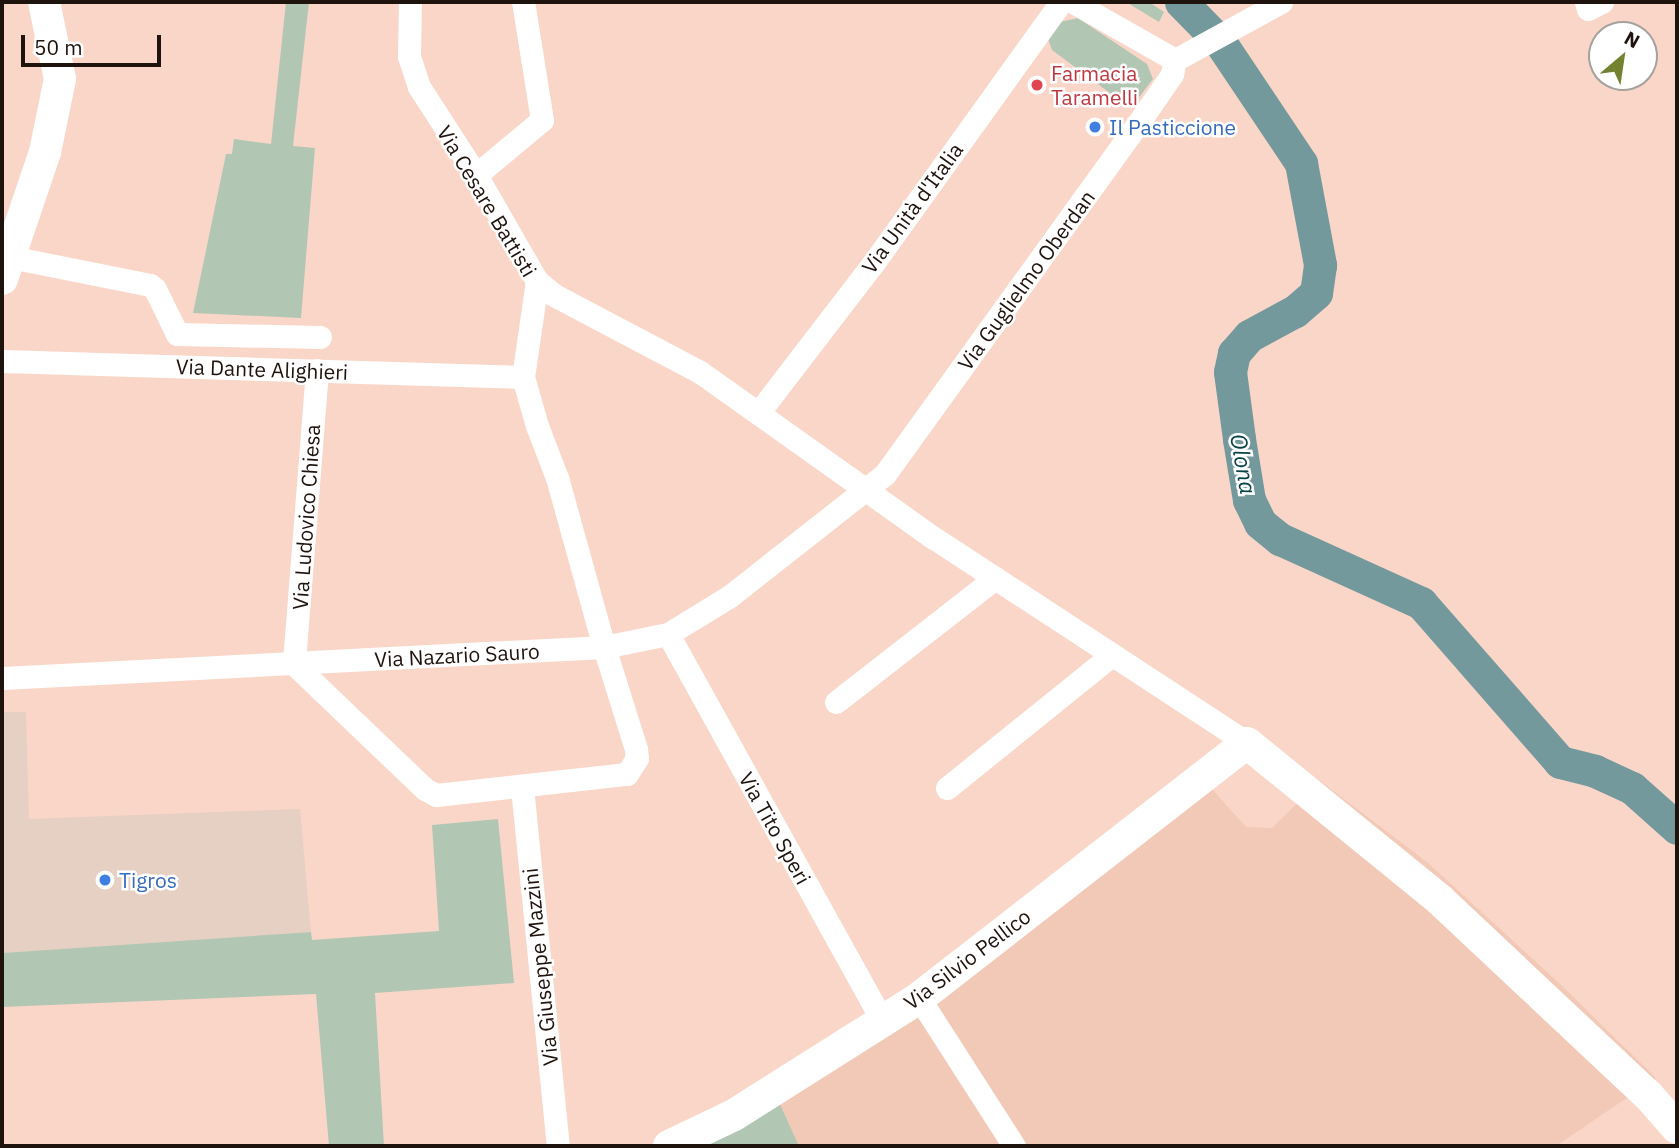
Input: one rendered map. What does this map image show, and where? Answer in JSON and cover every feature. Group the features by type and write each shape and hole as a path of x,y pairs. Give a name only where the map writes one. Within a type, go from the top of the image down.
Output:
{"street":[{"path":"44,2 60,79 45,152 6,268 150,285 155,289 177,334 320,337"},
{"name":"Via Cesare Battisti","path":"410,2 409,57 419,87 476,175 537,281 523,377 537,426 557,478 604,647"},
{"path":"476,175 542,120 523,2"},
{"name":"Via Unità d'Italia","path":"759,411 872,265 1061,2"},
{"path":"1073,2 1175,61 1233,26 1281,2"},
{"path":"1586,2 1588,9 1602,2"},
{"name":"Via Guglielmo Oberdan","path":"863,489 885,474 939,400 1172,74 1175,61"},
{"path":"537,281 554,295 700,372 759,411 863,489 1247,743 1440,900 1648,1095 1677,1128"},
{"name":"Via Dante Alighieri","path":"2,361 523,377"},
{"name":"Via Ludovico Chiesa","path":"294,664 317,370"},
{"name":"Via Nazario Sauro","path":"2,678 604,647 668,634 730,596 863,489"},
{"path":"836,702 995,578"},
{"name":"Via Tito Speri","path":"668,634 883,1022"},
{"path":"294,664 430,792 443,795 618,778 634,767 636,748 604,647"},
{"path":"947,788 1112,655"},
{"name":"Via Silvio Pellico","path":"668,1146 734,1115 919,998 1247,743"},
{"name":"Via Giuseppe Mazzini","path":"522,787 558,1146"},
{"path":"919,998 1014,1146"}],"shaded area":[{"path":"2,712 26,712 29,819 300,809 311,932 2,953"},
{"path":"1320,781 1427,862 1560,984 1656,1078 1556,1146 799,1146 779,1102 1210,787 1246,827 1272,828"}],"green space":[{"path":"286,2 309,2 293,146 315,148 301,318 193,313 226,154 232,154 234,139 271,144"},
{"path":"1126,2 1149,2 1164,12 1159,22"},
{"path":"1078,18 1147,64 1153,79 1134,104 1126,105 1052,50 1048,39 1060,22"},
{"path":"498,819 514,983 375,993 384,1146 329,1146 316,994 2,1007 2,953 311,932 312,940 439,931 432,825"},
{"path":"779,1102 799,1146 704,1146"}],"waterway":[{"name":"Olona","path":"1181,2 1220,42 1301,163 1320,265 1316,293 1295,311 1249,336 1234,353 1230,372 1239,439 1249,500 1260,523 1280,539 1421,603 1560,762 1595,771 1632,788 1677,828"}],"place":[{"name":"Farmacia Taramelli","path":"1037,85"},
{"name":"Il Pasticcione","path":"1095,127"},
{"name":"Tigros","path":"105,880"}]}
